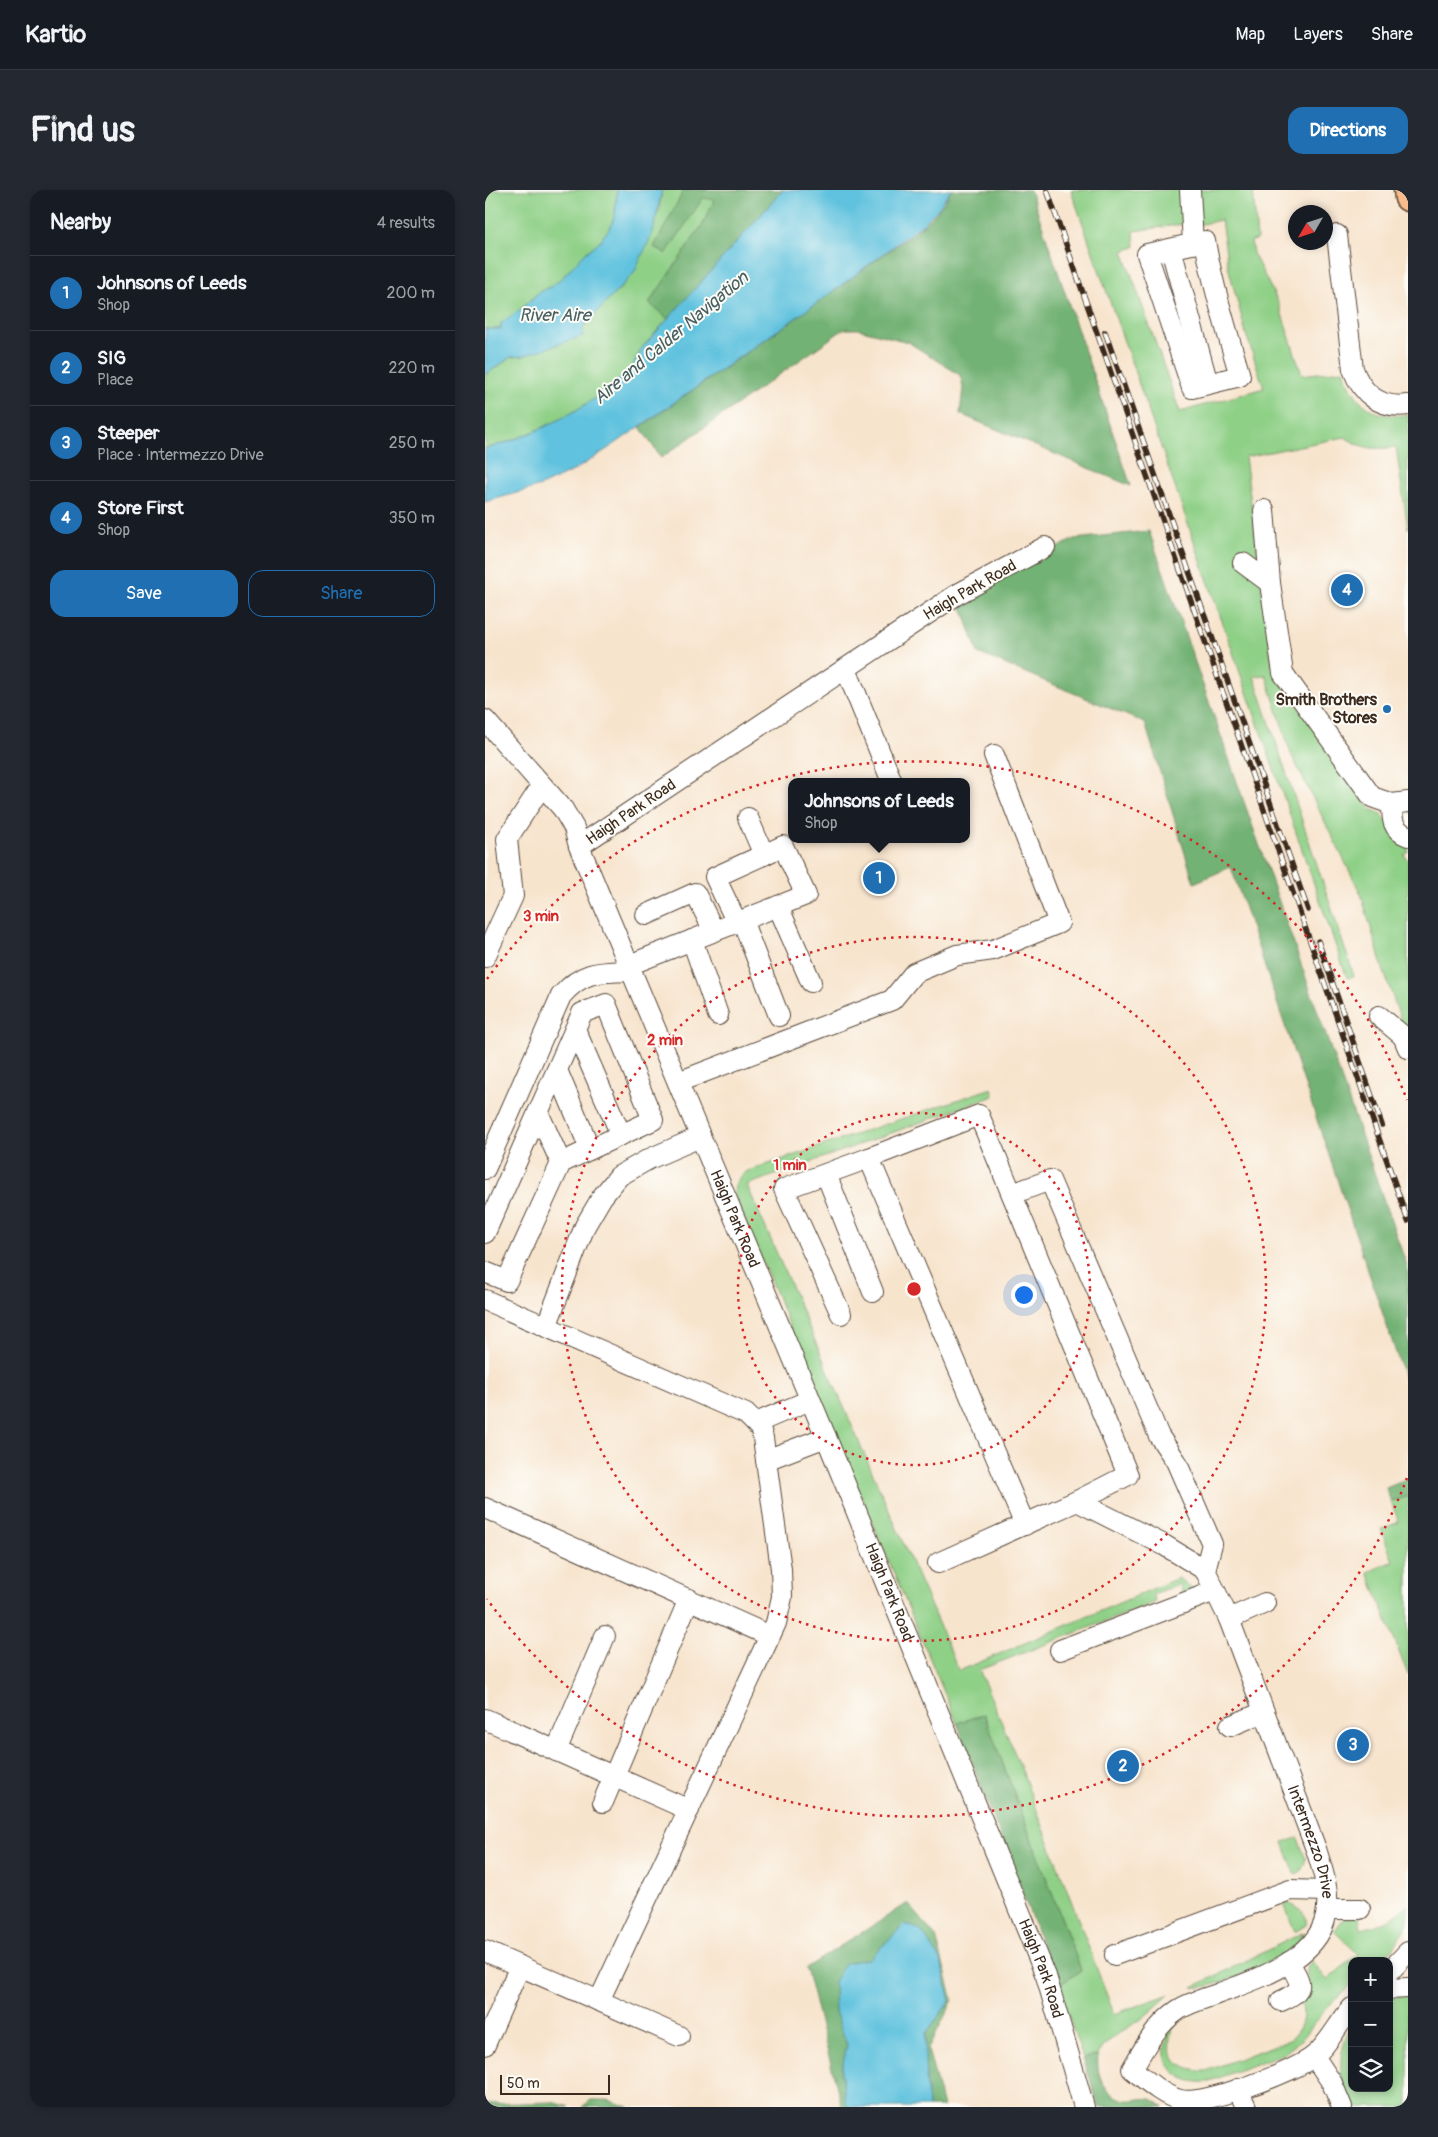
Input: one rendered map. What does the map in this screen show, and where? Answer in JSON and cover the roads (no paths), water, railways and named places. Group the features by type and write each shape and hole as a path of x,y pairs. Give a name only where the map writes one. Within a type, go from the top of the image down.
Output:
{"main road":[{"path":"1407,190 1408,198"}],"street":[{"path":"1190,190 1193,244"},
{"path":"1337,235 1353,369 1357,382 1365,392 1376,400 1389,405 1408,405"},
{"path":"1205,241 1216,292 1240,376 1208,384 1171,249 1193,244 1205,241"},
{"path":"1264,510 1270,583 1283,672 1365,788 1373,796 1400,803 1394,825 1401,833 1408,836"},
{"name":"Haigh Park Road","path":"1045,547 956,595 579,846 826,1437 1046,1976 1085,2107"},
{"path":"1243,564 1270,583"},
{"path":"845,668 890,778"},
{"path":"485,720 541,787 551,794 563,809 574,828 579,846"},
{"path":"677,1082 892,1000 914,973 957,955 993,950 1059,924 994,755"},
{"path":"485,957 513,896 507,839 541,787"},
{"path":"748,818 764,855"},
{"path":"485,1169 559,1002 571,985 583,976 596,972 630,968 692,940 740,922 806,895 783,846 715,877 740,922 779,1016"},
{"path":"646,915 695,893 715,931"},
{"path":"779,906 811,982"},
{"path":"692,940 718,1015"},
{"path":"559,1002 578,1021 621,1135"},
{"path":"485,1233 578,1021 606,1004 653,1120 561,1163 507,1281 485,1272"},
{"path":"1379,1016 1403,1036 1408,1048"},
{"path":"557,1070 590,1149"},
{"path":"538,1112 561,1163"},
{"path":"841,1314 784,1189 979,1115 1128,1475 1077,1501 938,1563"},
{"path":"546,1327 585,1226 602,1197 619,1176 649,1159 700,1137"},
{"path":"869,1158 1025,1524"},
{"path":"826,1174 873,1292"},
{"path":"1011,1194 1050,1180 1159,1436 1176,1461 1212,1544 1205,1570 1164,1544 1077,1501"},
{"path":"485,1300 747,1414 756,1423 763,1438 781,1569 782,1597 777,1623 599,2001"},
{"path":"756,1423 810,1400"},
{"path":"766,1460 826,1437"},
{"path":"485,1508 770,1636"},
{"name":"Intermezzo Drive","path":"1205,1570 1229,1619 1316,1848 1325,1878 1327,1900 1319,1934 1289,1962 1280,1969 1180,2008 1159,2027 1132,2069 1158,2088 1180,2100 1242,2098 1285,2072 1300,2066 1314,2056 1348,2013"},
{"path":"1059,1650 1215,1591"},
{"path":"603,1802 689,1599"},
{"path":"1229,1619 1265,1604"},
{"path":"556,1751 605,1636"},
{"path":"1231,1726 1265,1712"},
{"path":"485,1719 689,1810"},
{"path":"1115,1955 1289,1890 1360,1909"},
{"path":"485,1951 679,2036"},
{"path":"1393,1968 1408,1952"},
{"path":"1281,2000 1296,1994 1300,1988 1300,1981 1289,1962"},
{"path":"485,2045 520,1966"},
{"path":"1393,1989 1408,1988"},
{"path":"1314,2056 1332,2083 1342,2107"}],"water":[{"name":"River Aire","path":"617,190 662,190 653,232 634,273 583,327 583,336 523,356 511,357 485,375 485,329 501,329 501,323 521,309 539,292 552,286 563,277 582,256 600,241 611,226 615,214"},
{"name":"Aire and Calder Navigation","path":"783,190 951,190 938,209 922,225 827,296 612,446 575,470 541,486 485,502 485,449 561,419 614,384 630,369 642,348"},
{"path":"905,1924 921,1930 941,1960 950,2001 926,2033 925,2062 928,2107 849,2107 846,2102 841,2073 847,2045 835,2011 834,1982 845,1963 869,1959"}],"railway":[{"path":"1047,190 1408,1221"},
{"path":"1105,332 1308,910"},
{"path":"1318,941 1382,1125"}],"place":[{"name":"Store First","path":"1347,590"},
{"name":"Smith Brothers Stores","path":"1387,709"},
{"name":"Johnsons of Leeds","path":"879,878"},
{"name":"Steeper","path":"1353,1745"},
{"name":"SIG","path":"1123,1766"}]}
